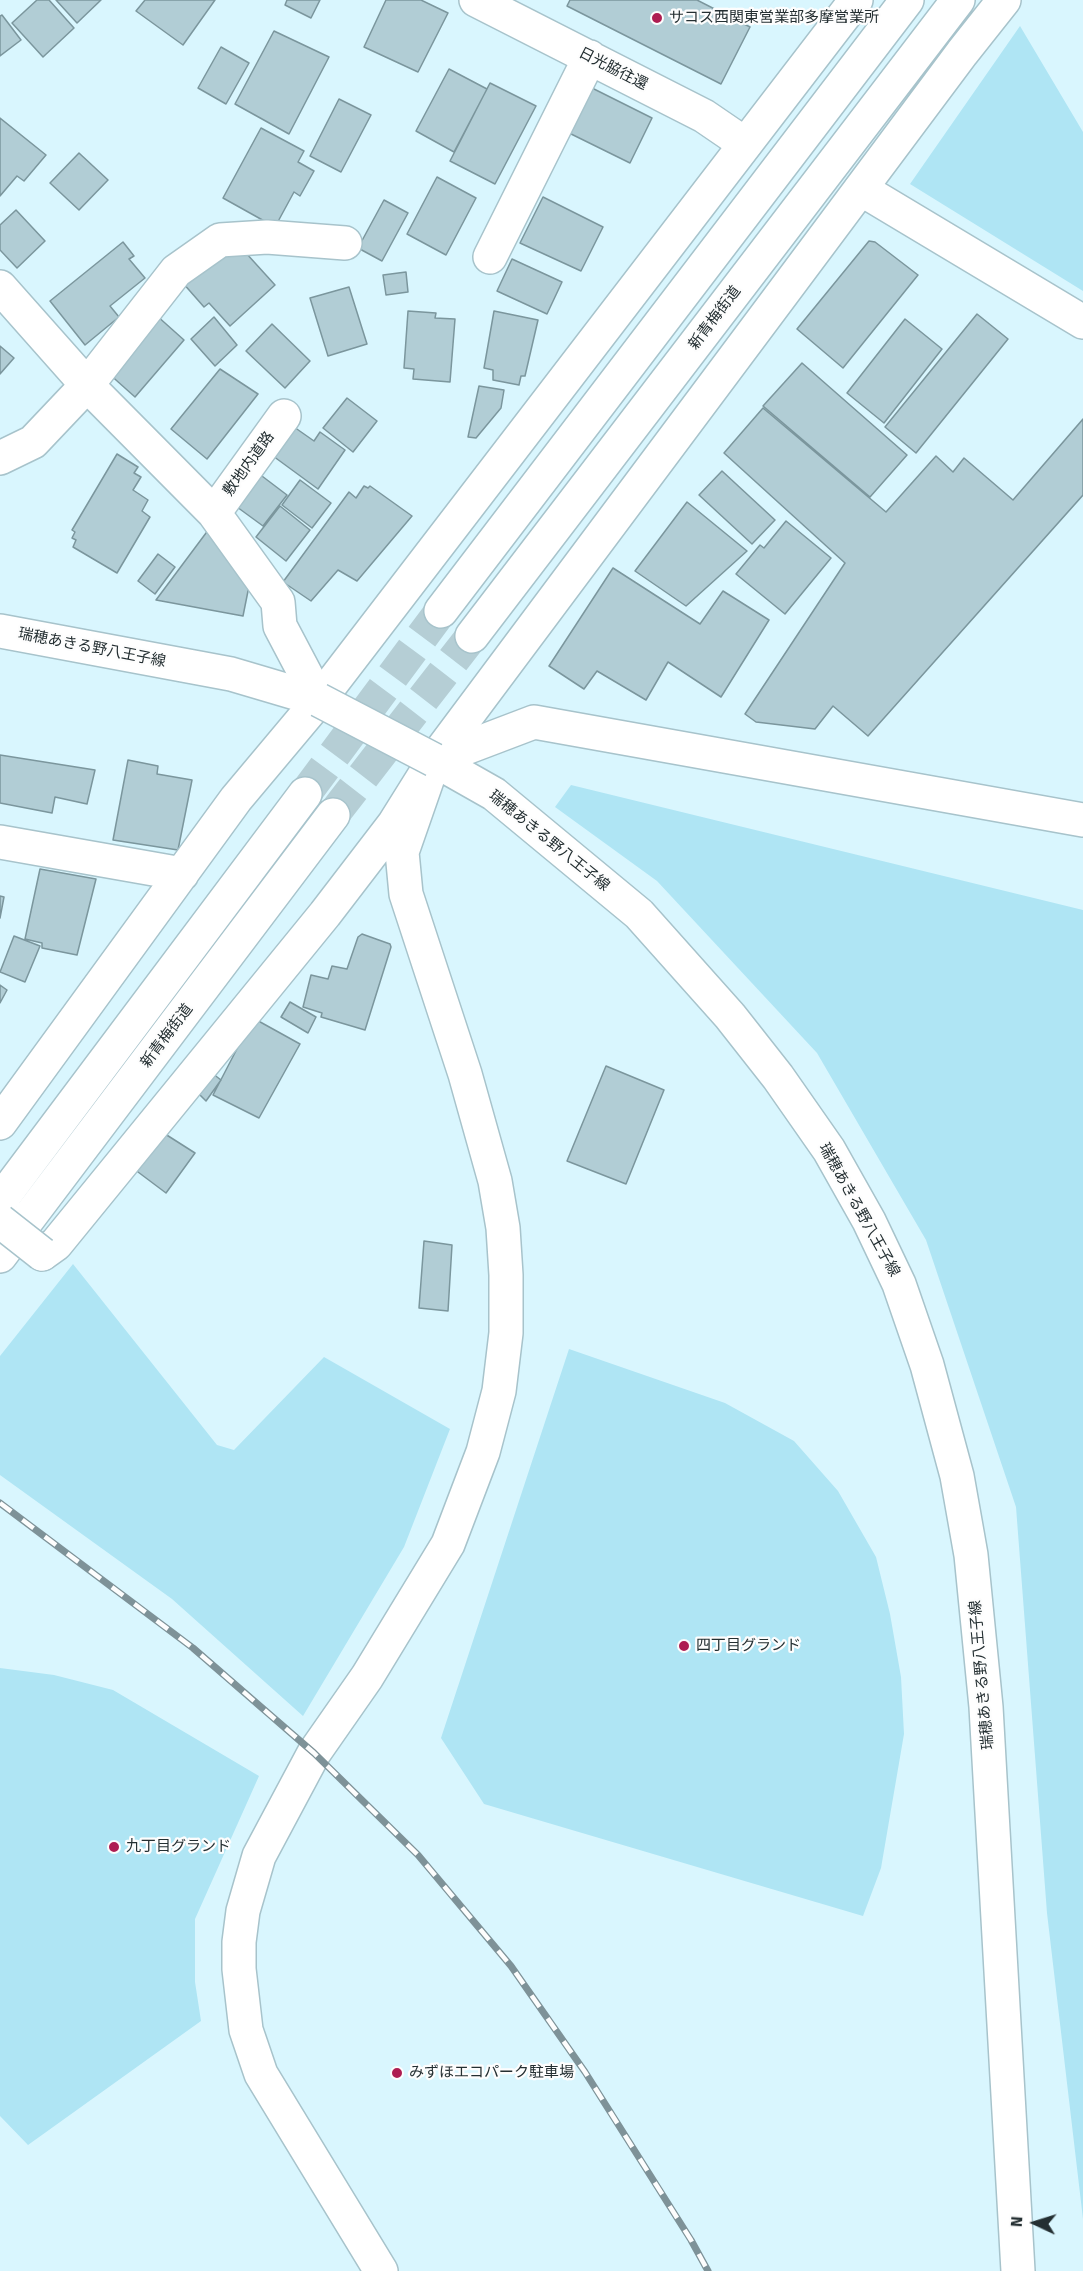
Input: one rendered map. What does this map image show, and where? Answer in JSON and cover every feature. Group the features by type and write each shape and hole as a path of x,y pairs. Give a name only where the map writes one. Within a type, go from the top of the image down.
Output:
{"main road":[{"name":"日光脇往還","path":"476,0 704,116 745,144"},
{"path":"0,1123 236,799 319,700 856,0"},
{"path":"441,611 907,0"},
{"name":"新青梅街道","path":"472,636 958,0"},
{"path":"0,1221 42,1254 56,1244 326,914 394,824 434,760 1004,0"},
{"path":"490,257 590,57"},
{"path":"861,189 1083,322"},
{"path":"0,458 33,442 87,386 176,271 220,240 267,237 345,243"},
{"path":"0,287 87,386 214,513 278,602 280,626 319,700"},
{"name":"敷地内道路","path":"214,513 284,416"},
{"name":"瑞穂あきる野八王子線","path":"0,631 231,674 319,700 494,794 639,914 730,1016 778,1077 828,1150 868,1221 899,1284 927,1365 957,1476 974,1576 986,1707 1018,2271"},
{"path":"434,760 534,722 1083,820"},
{"path":"381,2271 261,2074 246,2030 239,1969 239,1942 243,1911 259,1856 314,1754 367,1677 448,1544 483,1452 499,1391 506,1333 506,1275 503,1228 495,1181 465,1074 406,894 402,852 434,760"},
{"path":"0,1201 304,794"},
{"name":"新青梅街道","path":"0,1256 333,815"},
{"path":"0,842 182,874"}],"shaded area":[{"path":"1020,26 1083,132 1083,291 910,184"},
{"path":"571,785 1083,910 1083,2219 1047,1913 1016,1507 926,1240 817,1053 657,881 555,807"},
{"path":"73,1264 217,1445 234,1450 324,1357 450,1429 404,1547 303,1716 172,1599 0,1475 0,1356"},
{"name":"四丁目グランド","path":"569,1349 725,1403 794,1441 838,1491 876,1557 890,1614 901,1677 904,1734 881,1868 863,1916 484,1804 441,1738"},
{"name":"九丁目グランド","path":"0,1668 54,1675 113,1690 259,1776 195,1919 195,1982 201,2021 28,2145 0,2116"}],"building":[{"path":"37,0 49,0 74,28 43,57 12,23"},
{"path":"56,0 101,0 77,23"},
{"path":"145,0 215,0 183,45 136,11"},
{"path":"287,0 320,0 311,18 285,5"},
{"path":"386,0 421,0 448,13 418,72 364,47"},
{"path":"570,0 697,0 750,27 721,84 567,6"},
{"path":"2,15 21,40 0,56 0,16"},
{"path":"274,31 329,57 289,134 235,104"},
{"path":"221,47 249,63 226,104 198,88"},
{"path":"449,69 487,89 454,152 416,131"},
{"path":"490,83 536,106 495,184 450,161"},
{"path":"588,86 652,118 630,163 565,131"},
{"path":"339,99 371,115 341,172 310,156"},
{"path":"0,118 46,155 24,181 17,176 0,196"},
{"path":"261,128 304,151 298,162 314,171 300,196 294,192 275,227 223,198"},
{"path":"79,153 108,180 79,210 50,183"},
{"path":"437,177 476,198 446,255 407,234"},
{"path":"543,197 603,227 581,271 520,243"},
{"path":"384,200 408,213 382,261 358,248"},
{"path":"16,210 45,241 17,268 0,250 0,225"},
{"path":"869,241 875,242 918,275 843,368 797,329"},
{"path":"123,242 134,256 129,259 145,278 110,306 119,317 85,345 50,301"},
{"path":"236,242 275,285 230,326 209,303 204,307 182,282"},
{"path":"512,259 562,282 547,314 497,291"},
{"path":"406,272 408,292 386,295 383,275"},
{"path":"349,287 367,344 328,356 310,298"},
{"path":"408,311 436,313 435,318 455,319 450,382 413,379 414,369 404,368"},
{"path":"494,311 538,320 525,376 521,376 519,385 493,380 493,370 484,368"},
{"path":"977,314 1008,339 916,453 885,427"},
{"path":"156,315 184,340 135,397 107,372"},
{"path":"214,317 237,345 215,366 191,339"},
{"path":"905,319 942,349 884,423 847,393"},
{"path":"272,324 310,361 285,388 246,351"},
{"path":"0,346 14,358 0,374"},
{"path":"802,363 907,455 870,497 763,406"},
{"path":"220,369 258,394 207,459 171,429"},
{"path":"479,386 504,390 501,408 476,438 468,437"},
{"path":"347,398 377,421 353,452 323,428"},
{"path":"763,408 886,512 936,456 953,472 964,458 1013,500 1083,419 1083,495 868,736 833,706 815,729 756,722 745,714 845,563 724,453"},
{"path":"294,427 314,441 320,432 345,450 318,489 273,456"},
{"path":"117,454 138,467 134,473 141,477 133,490 148,500 142,511 150,517 117,573 73,547 76,540 72,538 75,532 72,530"},
{"path":"254,470 287,495 263,526 237,507"},
{"path":"722,471 775,520 752,544 699,495"},
{"path":"300,480 331,503 312,528 282,505"},
{"path":"364,486 368,488 370,486 412,516 357,581 338,570 311,601 283,582 349,492 356,498"},
{"path":"687,502 747,551 686,606 635,571"},
{"path":"280,506 310,530 286,561 256,537"},
{"path":"786,521 831,558 785,614 736,574 760,545 764,548"},
{"path":"209,529 250,581 243,616 156,600"},
{"path":"158,554 175,567 155,594 138,581"},
{"path":"613,568 700,624 723,591 769,620 721,697 668,662 646,700 597,671 584,689 549,666"},
{"path":"0,755 95,770 87,804 55,797 52,813 0,803"},
{"path":"128,760 158,766 157,774 192,780 178,850 113,840"},
{"path":"40,869 96,879 77,955 42,948 42,943 25,939"},
{"path":"0,896 4,897 0,918"},
{"path":"362,934 390,944 391,947 365,1030 321,1017 322,1013 303,1007 311,975 328,979 332,966 347,969 358,937"},
{"path":"14,936 40,946 25,982 0,972"},
{"path":"0,985 7,990 0,1003"},
{"path":"290,1002 316,1017 308,1033 281,1017"},
{"path":"253,1018 300,1044 259,1118 213,1095"},
{"path":"606,1066 664,1090 626,1184 567,1161"},
{"path":"208,1070 221,1080 206,1101 195,1090"},
{"path":"162,1132 195,1153 166,1193 134,1169"},
{"path":"424,1241 452,1245 448,1311 419,1308"}],"tunnel":[{"path":"305,794 441,611"},
{"path":"333,815 472,636"}],"railway":[{"path":"0,1503 193,1648 314,1753 418,1855 511,1966 585,2072 691,2240 708,2271"}],"place":[{"name":"サコス西関東営業部多摩営業所","path":"657,18"},
{"name":"四丁目グランド","path":"684,1646"},
{"name":"九丁目グランド","path":"114,1847"},
{"name":"みずほエコパーク駐車場","path":"397,2073"}]}
